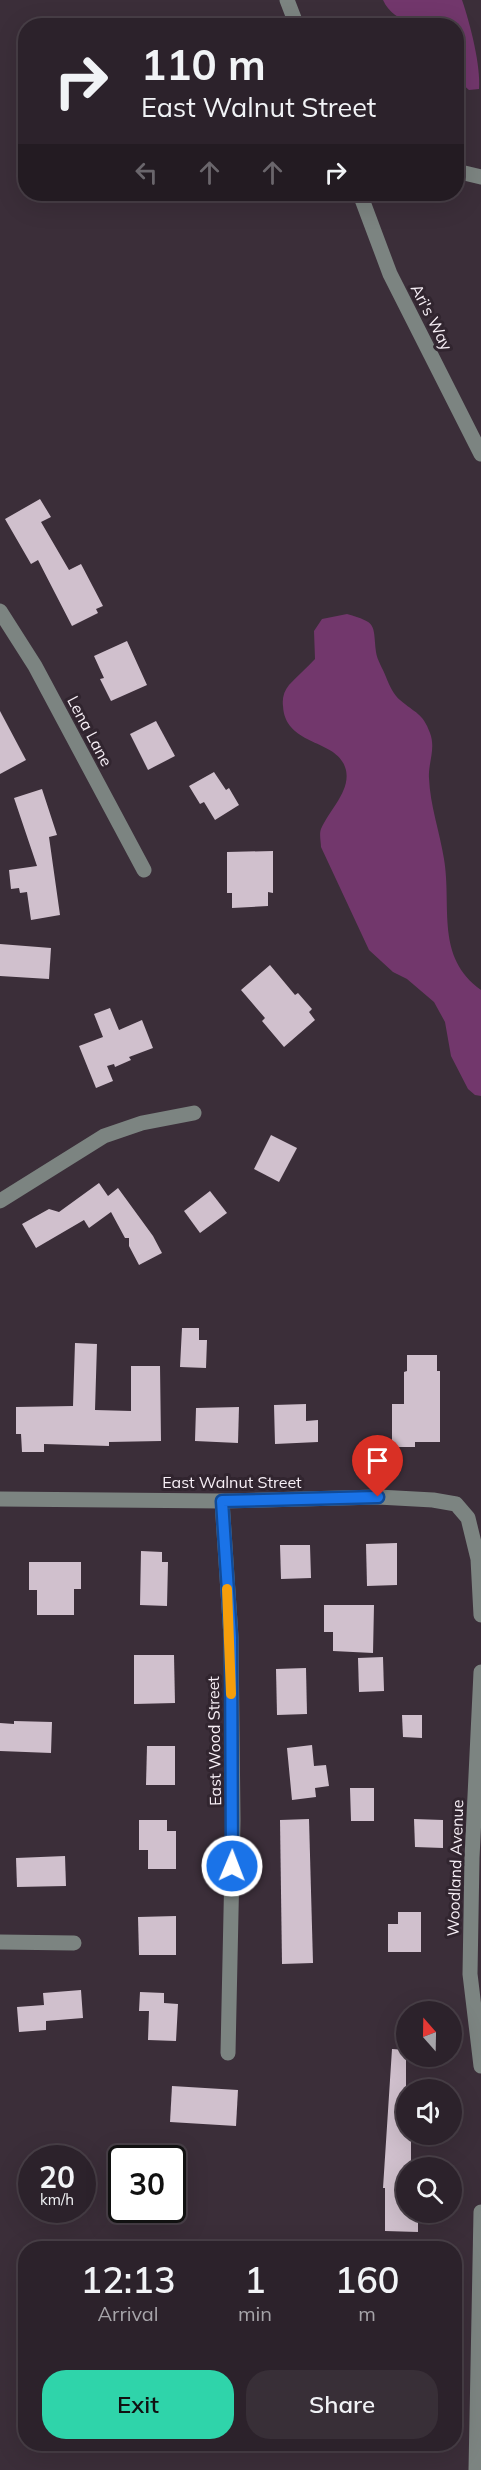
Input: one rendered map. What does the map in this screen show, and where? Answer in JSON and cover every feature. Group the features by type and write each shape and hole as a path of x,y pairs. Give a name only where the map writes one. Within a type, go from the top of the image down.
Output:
{"street":[{"path":"287,0 294,18"},
{"path":"464,173 481,177"},
{"name":"Ari's Way","path":"363,201 390,274 481,454"},
{"name":"Lena Lane","path":"0,611 35,666 144,870"},
{"path":"0,1201 104,1136 142,1123 194,1113"},
{"name":"East Walnut Street","path":"0,1499 222,1501 378,1497 433,1500 456,1504 468,1518 478,1559 481,1615"},
{"name":"East Wood Street","path":"222,1501 231,1637 233,1820 228,2053"},
{"name":"Woodland Avenue","path":"481,1672 470,1974 481,2066"},
{"path":"0,1942 74,1943"},
{"path":"476,2470 481,2212"}],"shaded area":[{"path":"383,0 462,0 477,57 479,89 469,90 464,85 464,18 401,18 389,9"},
{"path":"347,614 372,625 376,652 392,690 400,700 421,717 432,739 430,788 444,859 451,947 467,977 481,990 481,1096 475,1095 468,1089 451,1056 445,1022 434,1002 407,979 393,972 369,950 321,847 321,829 346,783 345,767 332,751 292,728 286,719 283,700 289,685 315,659 314,631 322,619"}],"building":[{"path":"40,499 51,517 41,522 69,570 81,564 103,606 96,609 98,613 72,626 38,560 31,564 5,519"},
{"path":"127,641 147,685 111,701 100,679 104,678 94,656"},
{"path":"0,711 26,760 0,774"},
{"path":"156,721 175,756 148,770 130,734"},
{"path":"214,772 226,790 229,788 239,805 215,820 204,802 200,804 189,786"},
{"path":"42,789 57,835 49,837 60,915 31,920 27,892 20,893 19,888 11,889 9,870 37,866 14,798"},
{"path":"273,851 273,893 268,892 268,906 232,908 232,893 227,893 227,852"},
{"path":"0,944 51,948 49,979 0,976"},
{"path":"270,965 295,995 298,993 312,1009 309,1012 315,1020 284,1047 262,1021 265,1018 241,990"},
{"path":"110,1008 119,1030 142,1020 153,1048 129,1057 131,1060 115,1067 114,1064 107,1066 113,1081 96,1088 79,1046 103,1037 94,1014"},
{"path":"271,1135 297,1148 279,1182 254,1169"},
{"path":"99,1183 108,1196 118,1188 153,1236 162,1253 139,1265 129,1246 129,1238 125,1238 111,1212 89,1228 84,1220 36,1248 22,1224 49,1209 59,1212"},
{"path":"210,1191 227,1213 200,1233 184,1211"},
{"path":"182,1328 199,1328 199,1340 207,1340 206,1368 180,1367"},
{"path":"75,1343 97,1344 95,1410 131,1411 131,1366 160,1366 161,1441 109,1442 109,1446 44,1444 44,1452 22,1452 21,1434 16,1434 16,1407 73,1406"},
{"path":"407,1355 437,1355 437,1371 440,1371 440,1442 415,1442 415,1447 392,1447 392,1404 404,1404 404,1372 407,1371"},
{"path":"306,1404 306,1421 318,1420 318,1442 275,1444 274,1405"},
{"path":"239,1407 238,1443 195,1441 196,1408"},
{"path":"397,1543 397,1585 367,1586 366,1544"},
{"path":"280,1545 310,1545 311,1578 281,1579"},
{"path":"141,1551 162,1552 162,1562 168,1562 167,1606 140,1605"},
{"path":"29,1562 81,1562 81,1589 74,1589 74,1615 37,1615 37,1590 29,1590"},
{"path":"324,1605 374,1605 373,1653 333,1651 333,1632 324,1632"},
{"path":"134,1655 174,1655 175,1703 134,1704"},
{"path":"383,1657 384,1691 359,1692 358,1658"},
{"path":"306,1668 307,1714 277,1715 276,1669"},
{"path":"402,1715 422,1715 422,1738 403,1737"},
{"path":"14,1721 52,1722 51,1753 0,1751 0,1723 14,1724"},
{"path":"312,1745 314,1766 326,1765 329,1786 315,1788 316,1797 292,1800 287,1748"},
{"path":"147,1746 175,1746 175,1785 146,1785"},
{"path":"350,1788 374,1788 374,1821 351,1821"},
{"path":"309,1819 313,1963 282,1964 280,1820"},
{"path":"414,1819 443,1820 443,1848 415,1847"},
{"path":"139,1820 167,1820 167,1831 176,1831 176,1869 148,1869 148,1850 139,1850"},
{"path":"65,1856 66,1886 17,1887 16,1858"},
{"path":"398,1912 421,1912 421,1952 388,1952 388,1924 398,1924"},
{"path":"176,1916 176,1955 139,1955 138,1917"},
{"path":"81,1990 83,2018 46,2021 46,2030 19,2032 17,2007 44,2005 43,1993"},
{"path":"140,1992 164,1993 164,2003 178,2004 176,2041 148,2040 149,2011 139,2011"},
{"path":"392,2049 396,2049 396,2067 406,2067 406,2079 396,2079 396,2145 411,2145 411,2157 396,2157 396,2223 418,2223 418,2232 385,2231 385,2188 383,2188"},
{"path":"172,2086 238,2090 236,2126 170,2122"}],"slow traffic":[{"path":"227,1589 231,1637 231,1694"}],"route":[{"path":"232,1866 231,1637 222,1501 378,1497"}]}
